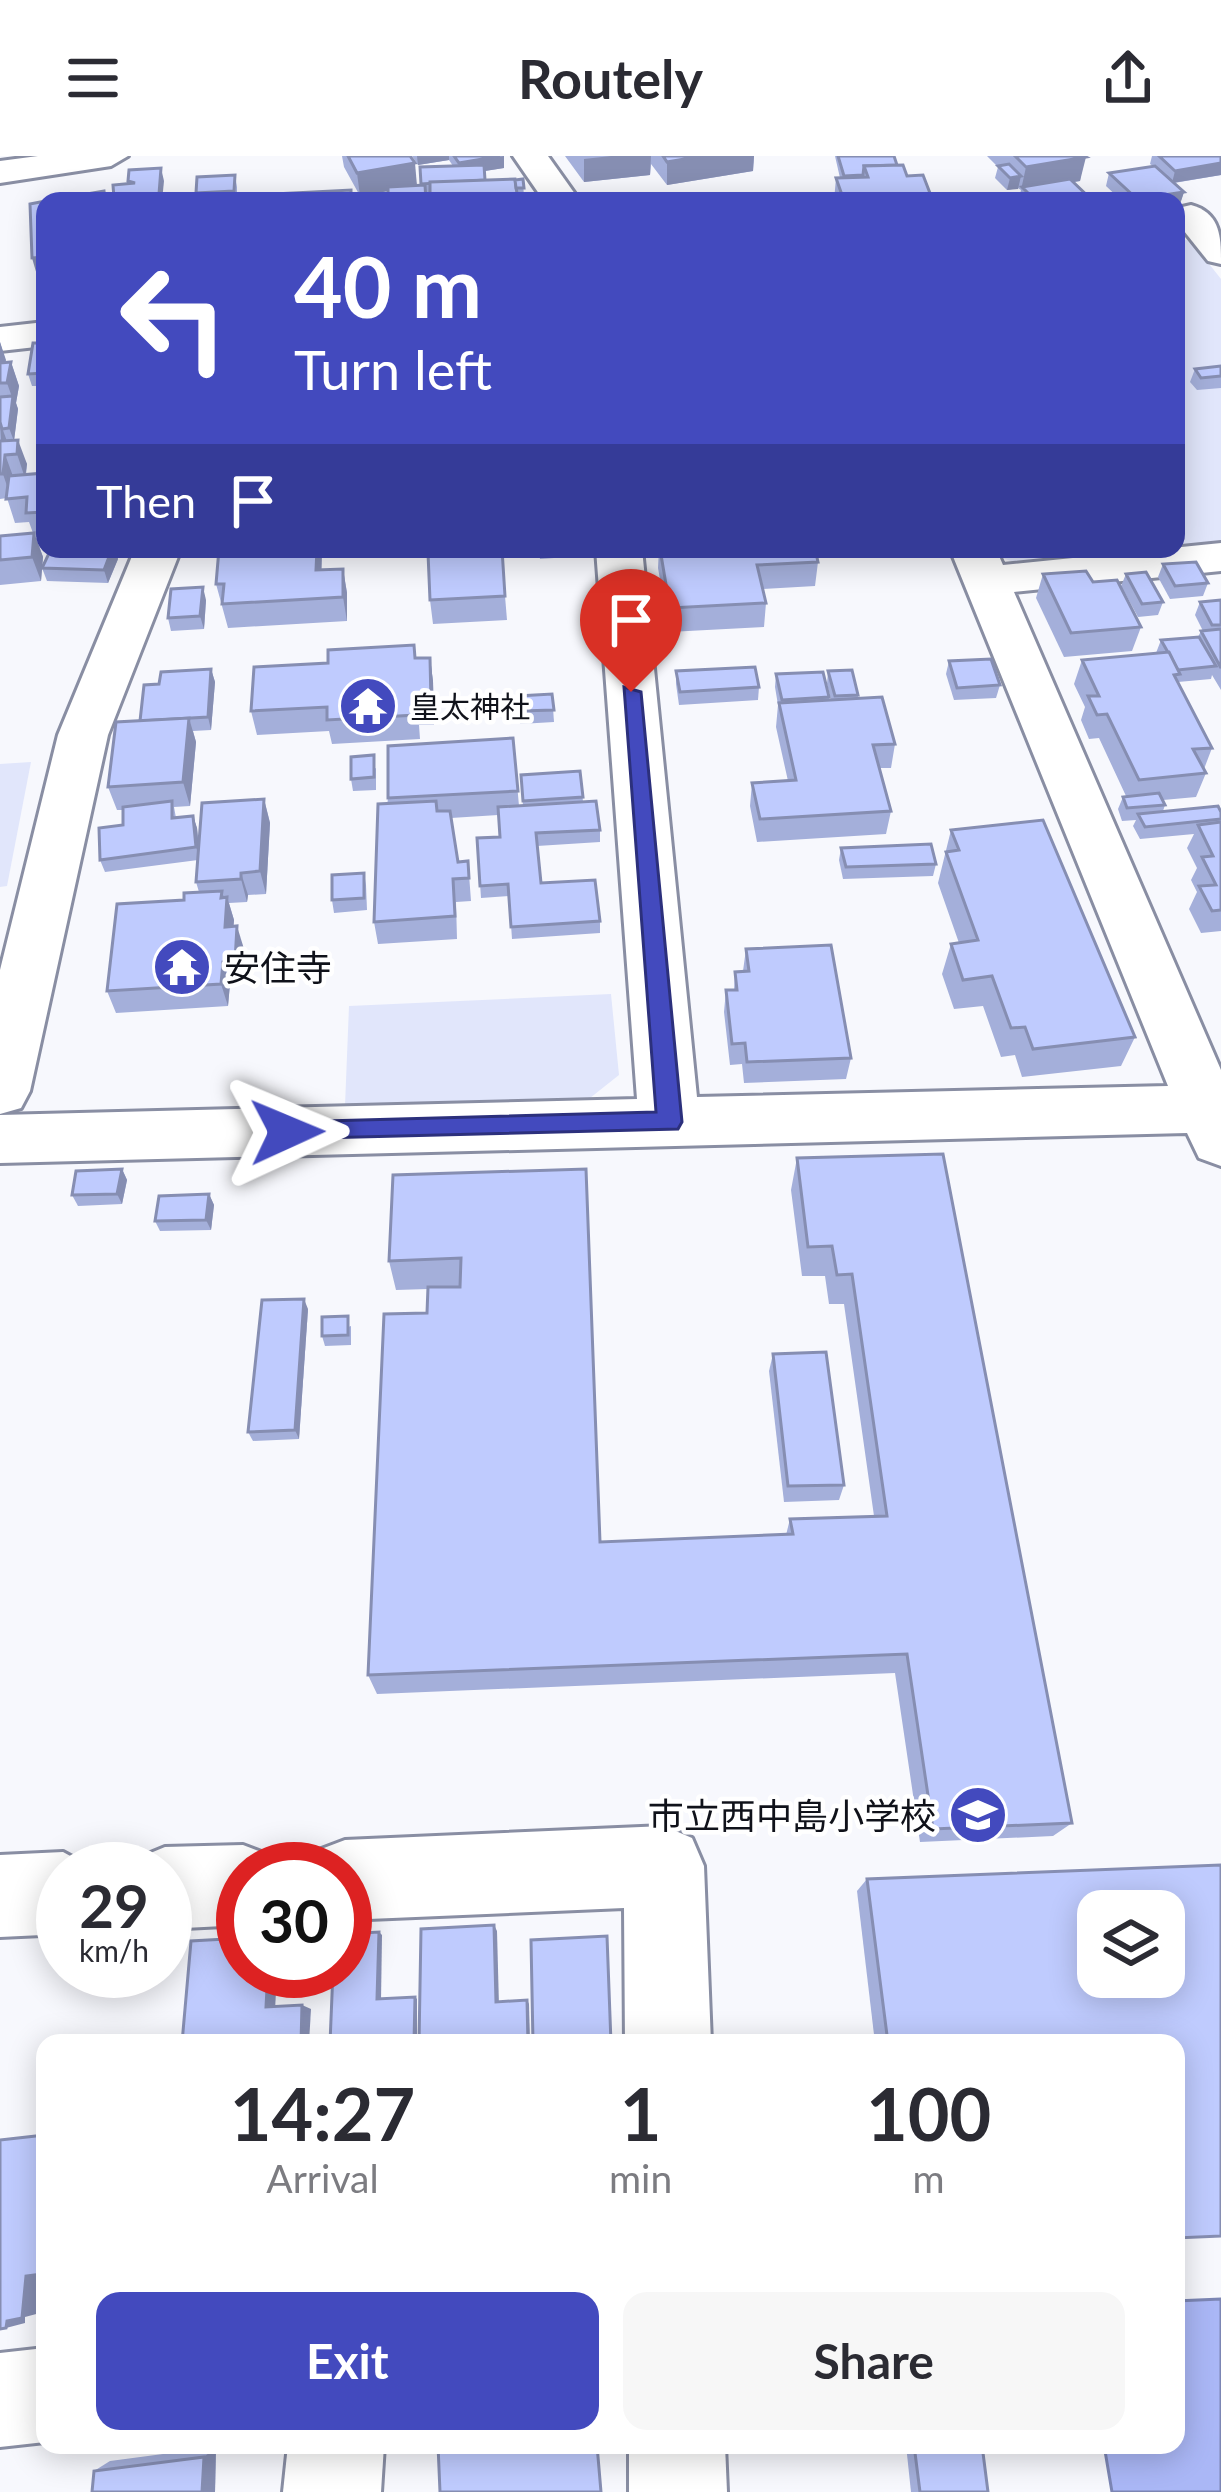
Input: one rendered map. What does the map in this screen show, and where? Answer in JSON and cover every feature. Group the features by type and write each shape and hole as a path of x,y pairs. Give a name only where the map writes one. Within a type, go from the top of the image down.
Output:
{"street":[{"path":"0,172 111,156"},
{"path":"530,156 556,192"},
{"path":"1196,216 1221,253"},
{"path":"0,339 36,335"},
{"path":"0,1139 669,1122 1218,1119 980,565 1221,557"},
{"path":"0,1091 83,735 154,558"},
{"path":"620,558 669,1122"},
{"path":"372,1879 664,1866 668,2034"},
{"path":"0,1896 36,1894"},
{"path":"0,2400 36,2396"},
{"path":"332,2492 335,2454"},
{"path":"677,2454 678,2492"}],"shaded area":[{"path":"1185,240 1191,241 1221,279 1221,548 1185,552"},
{"path":"1003,558 1125,558 1029,568"},
{"path":"31,762 7,886 0,887 0,764"},
{"path":"611,994 619,1075 590,1098 345,1106 349,1006"}],"water":[{"path":"1221,2299 1221,2492 1112,2492 1106,2454 1185,2454 1185,2301"}],"building":[{"path":"348,156 410,156 415,163 357,173"},
{"path":"454,156 500,156 459,163"},
{"path":"663,156 702,156 667,162"},
{"path":"838,156 894,156 897,165 864,166 863,175 844,176"},
{"path":"1015,156 1084,156 1086,157 1026,167"},
{"path":"1159,156 1221,156 1221,163 1175,171"},
{"path":"1009,164 1021,176 1010,178 998,166"},
{"path":"484,165 485,180 421,184 420,167"},
{"path":"903,165 907,176 923,175 930,192 841,192 836,178 868,177 864,166"},
{"path":"1155,166 1184,192 1129,192 1109,173"},
{"path":"161,168 159,192 114,192 113,185 135,183 128,181 129,170"},
{"path":"235,175 234,191 196,192 197,177"},
{"path":"515,179 517,192 430,192 430,182"},
{"path":"1070,179 1084,192 1027,192 1022,187"},
{"path":"425,185 425,192 388,192 388,187"},
{"path":"36,203 36,258 32,258 30,204"},
{"path":"33,343 36,343 36,374 28,374"},
{"path":"11,362 7,383 0,383 0,363"},
{"path":"1221,366 1221,376 1201,378 1195,369"},
{"path":"13,396 9,428 2,429 0,397"},
{"path":"18,440 17,454 5,455 0,474 0,441"},
{"path":"36,474 36,512 26,513 27,497 6,499 9,476"},
{"path":"34,533 32,557 0,560 0,536"},
{"path":"47,558 109,558 104,570 42,568"},
{"path":"218,558 317,558 316,570 343,569 343,597 222,604 224,584 216,584"},
{"path":"428,558 503,558 505,596 430,600"},
{"path":"662,558 817,558 818,562 757,565 766,603 670,608"},
{"path":"1196,562 1208,583 1175,586 1163,564"},
{"path":"1086,571 1093,582 1117,580 1141,627 1071,633 1043,574"},
{"path":"1146,572 1163,602 1142,604 1126,574"},
{"path":"203,587 200,616 168,618 171,589"},
{"path":"1221,600 1221,625 1212,625 1200,602"},
{"path":"1221,629 1221,668 1201,631"},
{"path":"1199,637 1216,666 1178,670 1161,640"},
{"path":"414,645 415,658 430,658 431,701 416,702 416,715 327,720 327,707 251,711 254,667 328,663 328,650"},
{"path":"1169,652 1180,674 1174,675 1212,748 1193,749 1206,773 1139,780 1107,714 1097,715 1088,696 1099,696 1082,660"},
{"path":"991,659 1000,685 957,688 949,661"},
{"path":"755,667 759,687 680,692 676,671"},
{"path":"211,669 208,717 140,721 144,685 159,684 161,672"},
{"path":"852,670 858,695 835,696 828,671"},
{"path":"823,672 829,697 782,700 776,674"},
{"path":"552,694 554,710 520,711 518,696"},
{"path":"882,697 895,744 873,745 891,811 760,819 752,783 796,780 779,703"},
{"path":"189,718 183,782 108,787 116,722"},
{"path":"513,738 518,791 388,798 388,746"},
{"path":"374,755 374,777 351,779 351,757"},
{"path":"580,771 583,797 523,801 521,775"},
{"path":"1159,793 1165,805 1127,808 1123,797"},
{"path":"264,799 260,871 241,873 241,879 196,882 202,803"},
{"path":"172,801 172,818 193,816 196,847 100,860 99,828 123,825 123,807"},
{"path":"436,801 437,811 450,811 458,862 468,861 469,878 453,879 455,916 374,922 378,804"},
{"path":"596,801 600,830 536,833 541,883 595,880 600,921 511,927 508,884 480,886 477,838 500,837 498,807"},
{"path":"1218,806 1221,819 1145,827 1138,814"},
{"path":"1043,820 1135,1037 1033,1049 1025,1027 1011,1028 992,976 963,980 951,944 978,940 946,852 959,850 951,830"},
{"path":"1221,822 1221,910 1212,911 1199,886 1216,885 1202,857 1213,856 1198,825"},
{"path":"931,844 936,864 846,867 841,848"},
{"path":"364,873 364,898 332,900 332,875"},
{"path":"222,891 221,898 227,897 225,927 237,926 235,961 223,962 221,984 107,991 117,904 184,900 184,893"},
{"path":"831,945 851,1058 747,1062 745,1043 732,1044 726,990 737,990 735,972 749,971 746,949"},
{"path":"943,1154 1072,1823 933,1829 907,1654 368,1675 384,1314 427,1313 428,1287 460,1287 461,1258 389,1261 393,1175 586,1169 600,1542 793,1534 790,1519 887,1516 852,1274 837,1275 832,1246 808,1247 797,1158"},
{"path":"122,1169 117,1194 72,1195 76,1171"},
{"path":"209,1194 206,1220 155,1221 159,1196"},
{"path":"304,1299 295,1430 248,1432 262,1300"},
{"path":"348,1316 348,1335 322,1336 322,1317"},
{"path":"826,1352 844,1485 788,1486 773,1354"},
{"path":"1221,1865 1221,2236 1185,2238 1185,2034 887,2034 867,1879"},
{"path":"494,1925 496,2002 527,2000 528,2034 419,2034 421,1929"},
{"path":"372,1932 379,1932 377,1999 415,1997 414,2034 330,2034 332,1998 372,1998"},
{"path":"607,1936 611,2034 533,2034 531,1940"},
{"path":"216,1940 216,1998 266,1998 266,2007 302,2005 301,2034 183,2034 186,1998 192,1998 192,1941"},
{"path":"36,2136 36,2275 26,2276 22,2318 7,2321 6,2328 0,2329 0,2140"},
{"path":"438,2454 598,2454 601,2492 440,2492"},
{"path":"915,2454 983,2454 988,2492 920,2492"},
{"path":"204,2457 202,2492 92,2492 94,2471"}],"place":[{"name":"皇太神社","path":"368,706"},
{"name":"安住寺","path":"182,967"},
{"name":"市立西中島小学校","path":"978,1815"}],"route":[{"path":"287,1132 669,1122 631,692"}]}
